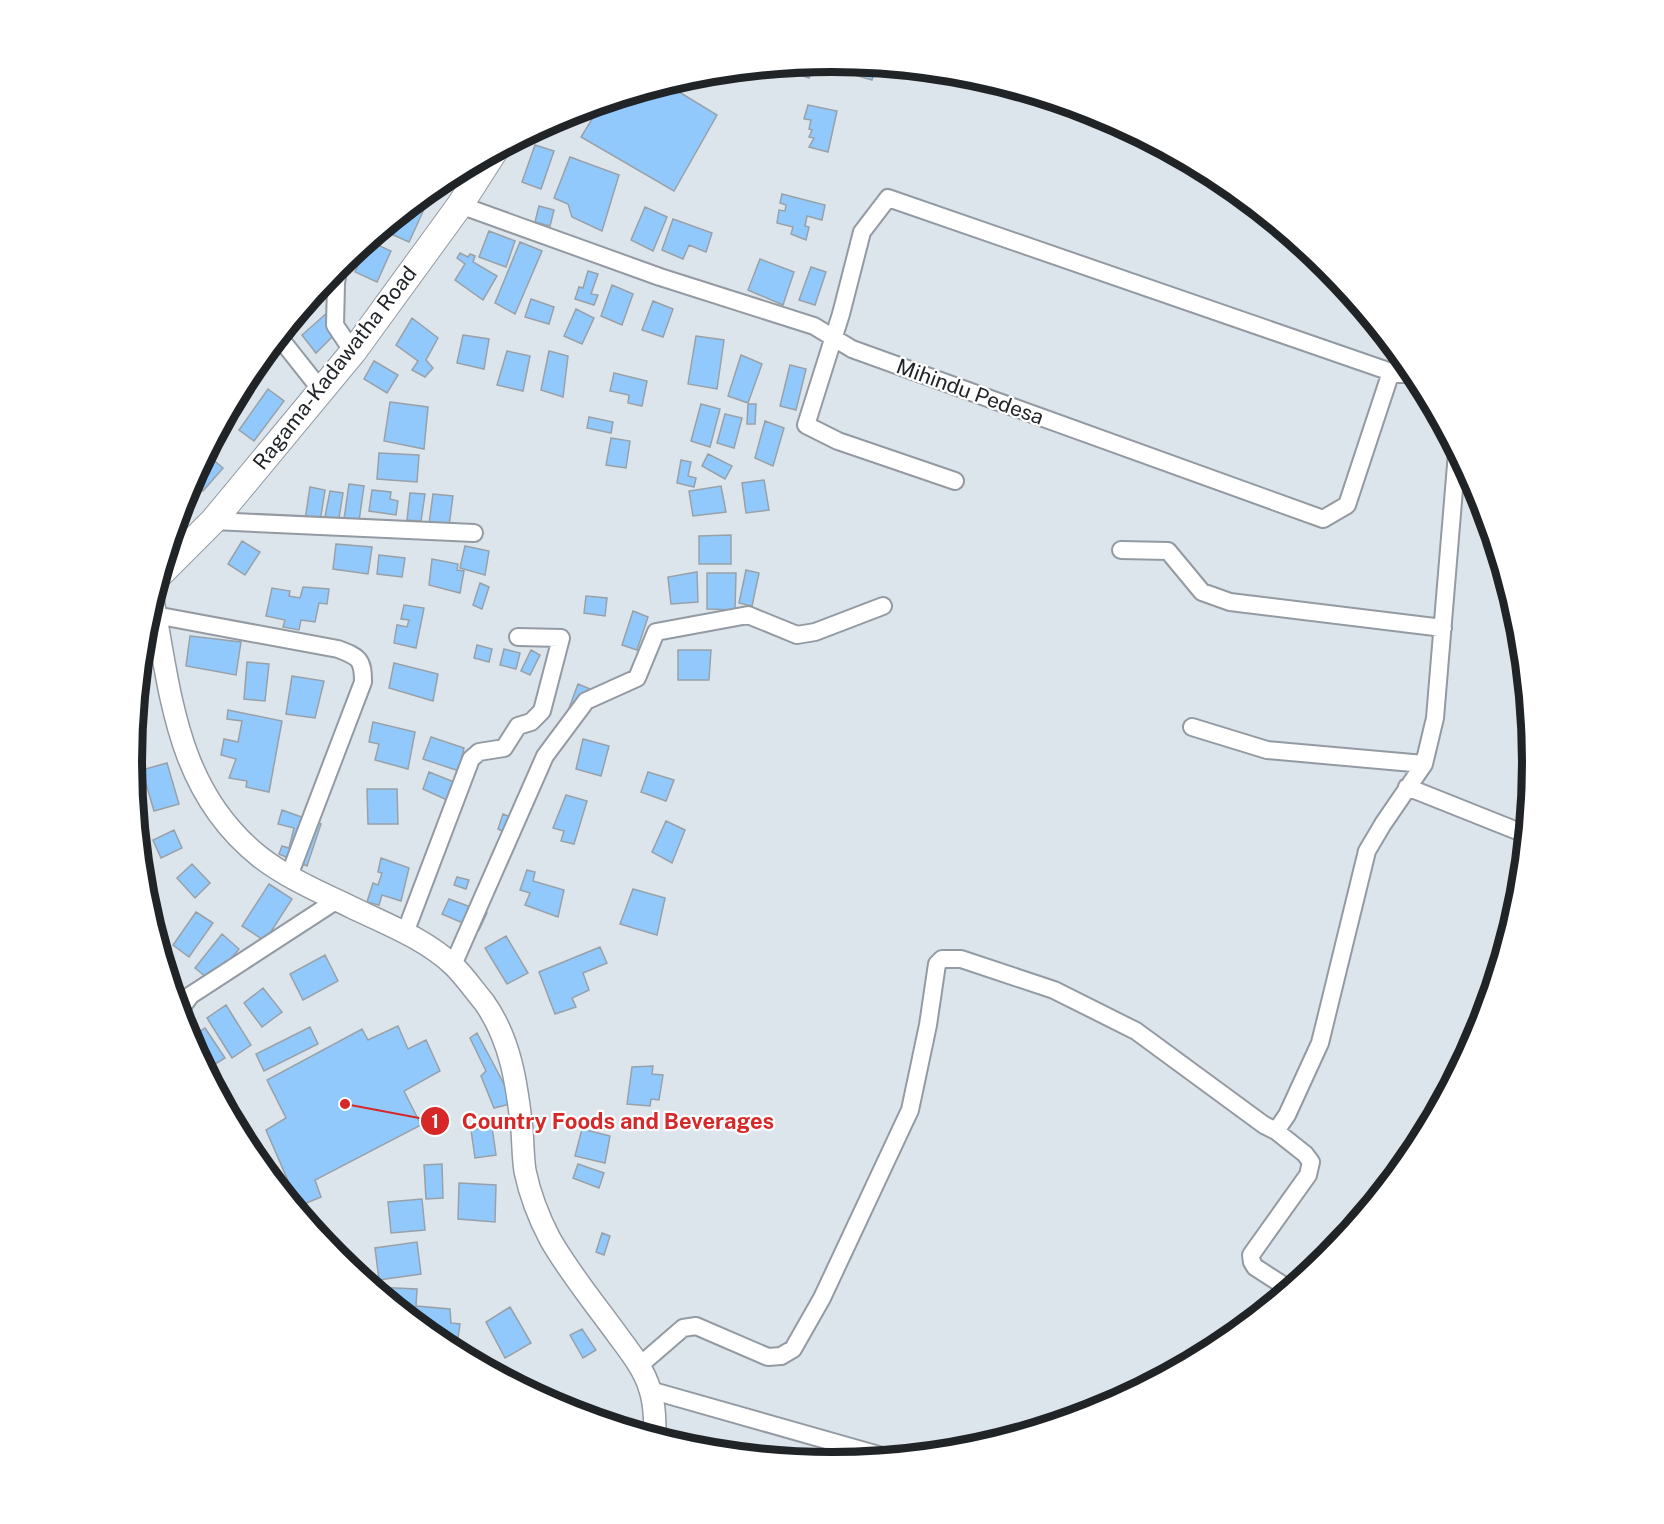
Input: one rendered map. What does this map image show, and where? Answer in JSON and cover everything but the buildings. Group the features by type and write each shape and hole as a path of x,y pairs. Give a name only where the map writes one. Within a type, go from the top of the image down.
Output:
{"main road":[{"name":"Ragama-Kadawatha Road","path":"172,562 213,521 353,352 460,205 486,165"}],"street":[{"path":"955,480 838,441 806,425 834,338 862,232 888,198 1391,372 1402,374"},
{"name":"Mihindu Pedesa","path":"460,205 660,277 814,326 852,349 1323,519 1347,506 1391,372"},
{"path":"336,282 335,325 353,352"},
{"path":"284,344 321,390"},
{"path":"1276,1131 1287,1115 1320,1043 1368,851 1407,787 1424,764 1435,718 1456,468"},
{"path":"213,521 474,533"},
{"path":"1121,550 1168,552 1202,592 1230,602 1443,628"},
{"path":"453,965 545,756 586,701 637,678 656,632 747,615 797,635 815,632 883,606"},
{"path":"159,609 338,649 354,655 363,666 363,682 289,876"},
{"path":"156,622 178,732 202,787 221,819 240,840 289,876 431,948 453,965 487,1006 504,1037 513,1065 518,1091 525,1169 533,1201 546,1232 564,1263 639,1366 650,1390 655,1428"},
{"path":"405,933 471,759 479,752 504,748 518,726 531,722 542,711 561,638 518,637"},
{"path":"1192,727 1267,750 1424,764"},
{"path":"1407,787 1518,831"},
{"path":"186,1002 191,995 337,900"},
{"path":"639,1366 683,1328 696,1326 768,1357 780,1356 793,1349 822,1298 910,1110 928,1025 937,964 942,959 961,959 1054,990 1136,1031 1305,1154 1311,1162 1308,1175 1251,1255 1255,1267 1282,1285"},
{"path":"650,1390 866,1451"}],"place":[{"name":"Country Foods and Beverages","path":"345,1104"}]}
